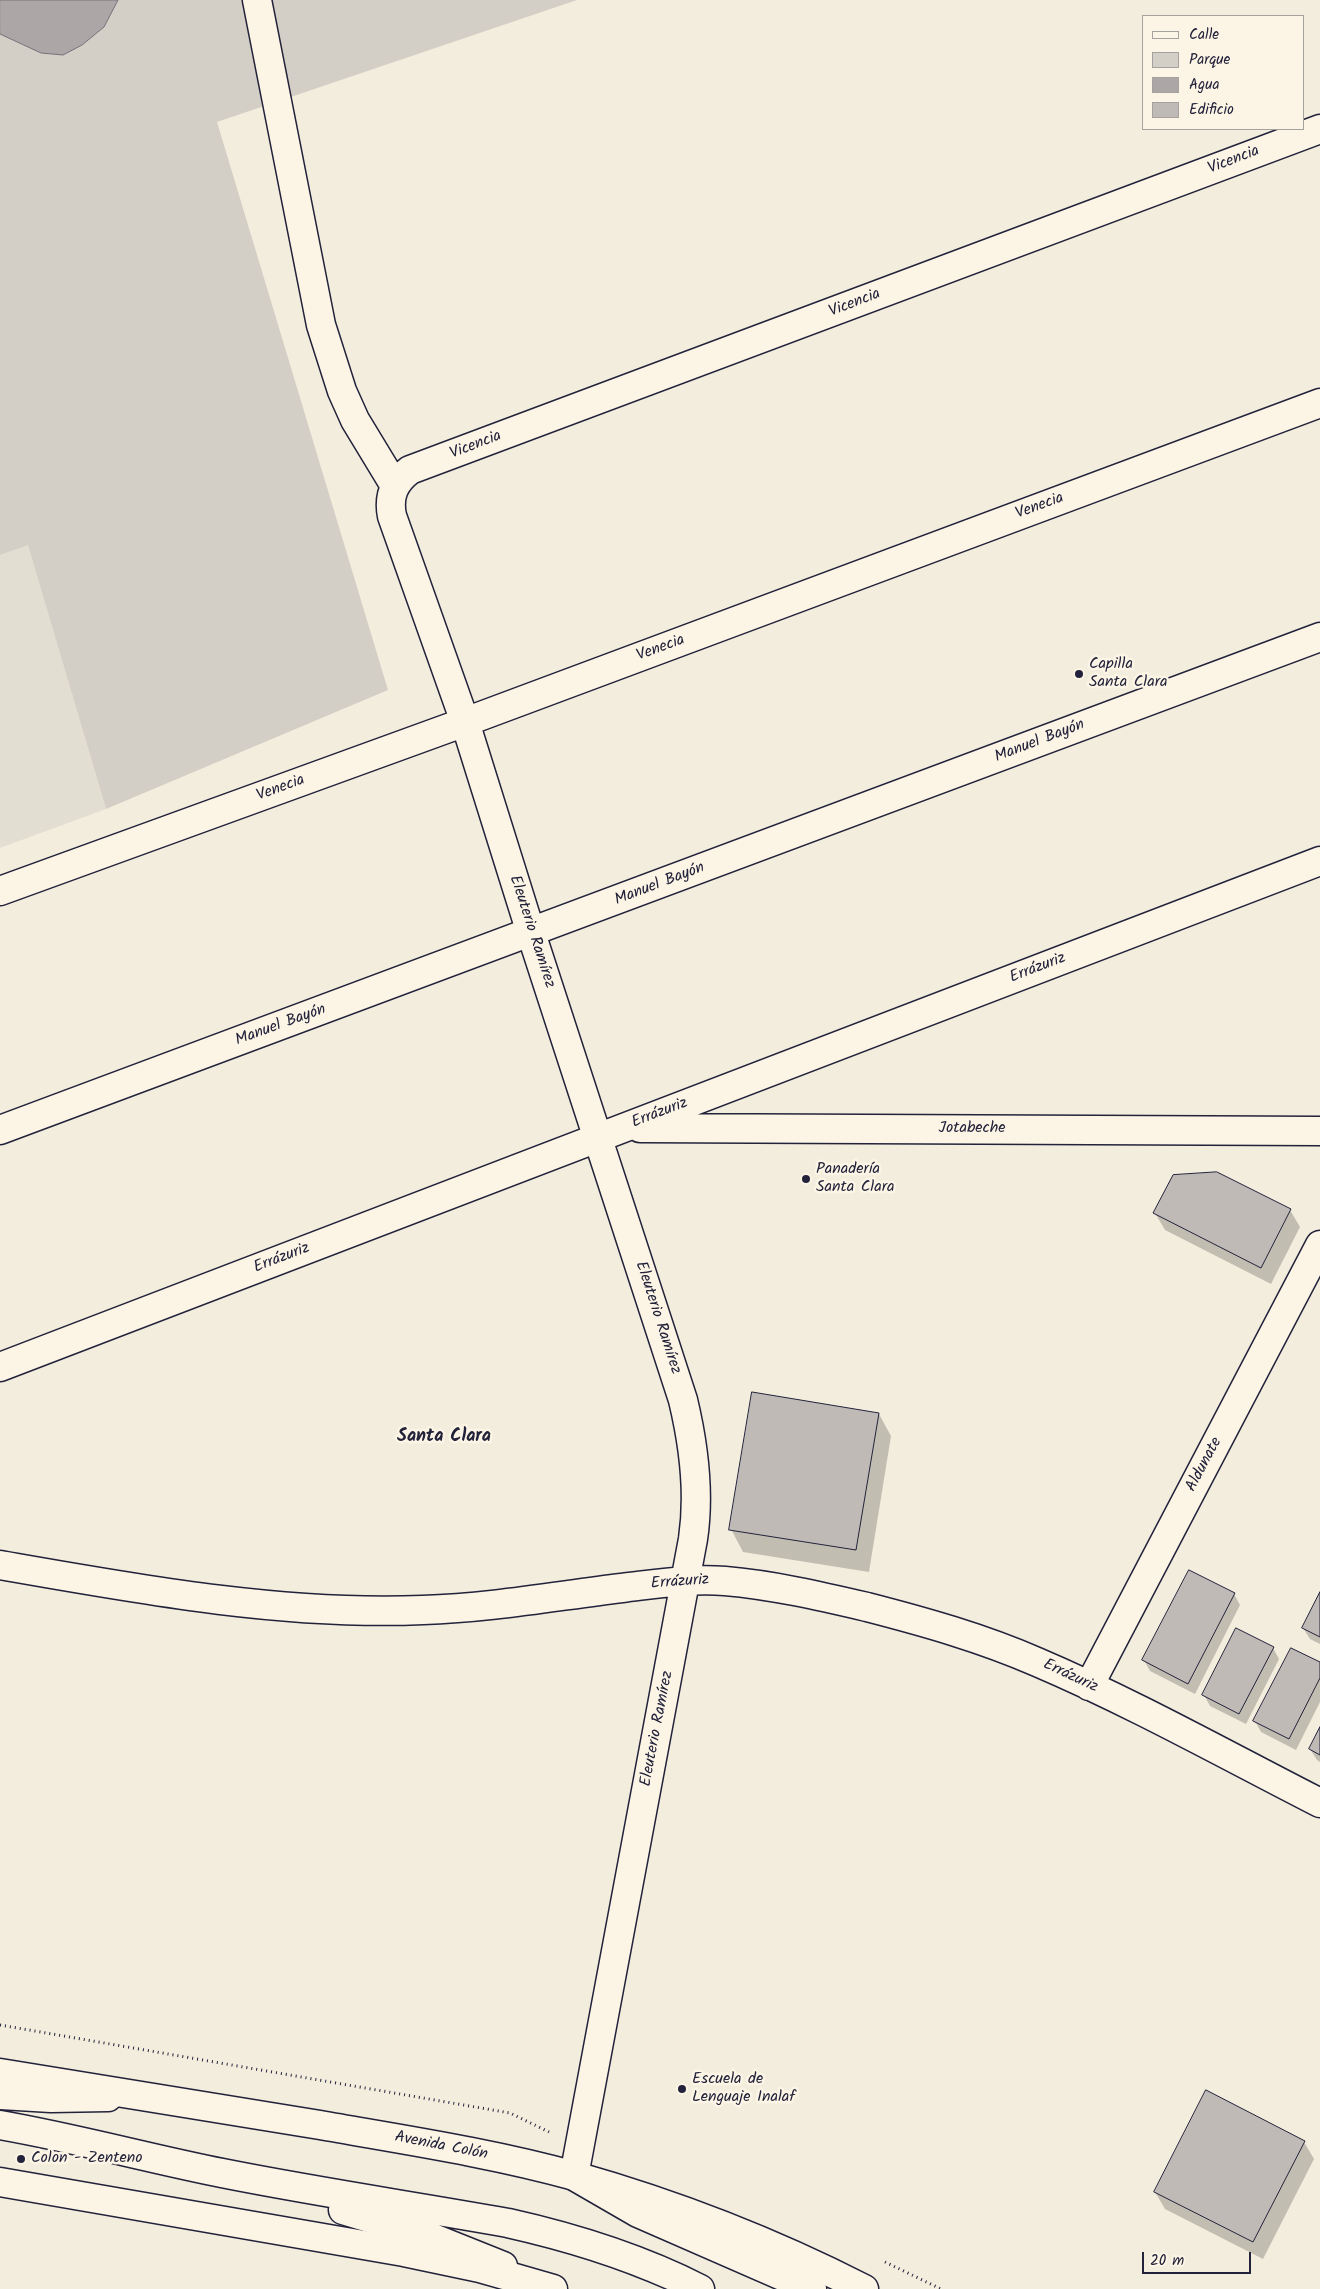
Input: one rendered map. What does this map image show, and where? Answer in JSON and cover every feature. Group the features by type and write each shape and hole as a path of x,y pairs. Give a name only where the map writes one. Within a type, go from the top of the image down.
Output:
{"street":[{"path":"257,0 321,325 340,384 355,420 395,486"},
{"name":"Vicencia","path":"395,486 401,477 410,470 1320,129"},
{"name":"Venecia","path":"0,891 465,722 1320,403"},
{"name":"Eleuterio Ramírez","path":"395,486 391,495 392,516 465,722 531,933 683,1400 690,1427 696,1482 696,1520 574,2176"},
{"name":"Manuel Bayón","path":"0,1130 1320,637"},
{"name":"Errázuriz","path":"0,1367 1320,861"},
{"name":"Jotabeche","path":"624,1128 1320,1131"},
{"name":"Aldunate","path":"1090,1686 1320,1245"},
{"name":"Errázuriz","path":"0,1565 114,1585 338,1611 460,1608 685,1581 722,1581 821,1596 928,1622 1010,1651 1090,1686 1320,1803"},
{"name":"Avenida Colón","path":"0,2072 383,2136 574,2176 673,2208 754,2238 864,2289"},
{"path":"0,2095 51,2098 137,2095"},
{"path":"0,2125 66,2137 153,2159 224,2174 508,2223 553,2233 639,2261 700,2289"},
{"path":"224,2174 423,2234 490,2260 553,2289"},
{"path":"574,2176 638,2213 812,2289"},
{"path":"0,2182 404,2252 480,2268 553,2289"}],"shaded area":[{"path":"28,544 106,809 0,848 0,555"}],"green space":[{"path":"0,0 577,0 217,122 388,690 106,809 28,545 0,555"}],"water":[{"path":"0,0 118,0 104,27 82,45 63,55 41,53 0,34"}],"building":[{"path":"1217,1172 1291,1209 1261,1268 1153,1213 1173,1175"},
{"path":"752,1392 879,1413 856,1550 729,1530"},
{"path":"1189,1570 1235,1593 1188,1684 1142,1660"},
{"path":"1320,1592 1320,1637 1302,1628"},
{"path":"1236,1628 1274,1647 1239,1714 1202,1695"},
{"path":"1291,1648 1320,1662 1320,1678 1289,1739 1253,1721"},
{"path":"1320,1727 1320,1755 1309,1749"},
{"path":"1206,2090 1305,2141 1253,2242 1154,2192"}],"place":[{"name":"Capilla Santa Clara","path":"1079,674"},
{"name":"Panadería Santa Clara","path":"806,1179"},
{"name":"Escuela de Lenguaje Inalaf","path":"682,2089"},
{"name":"Colon - Zenteno","path":"21,2159"}],"district":[{"name":"Santa Clara","path":"444,1438"}]}
